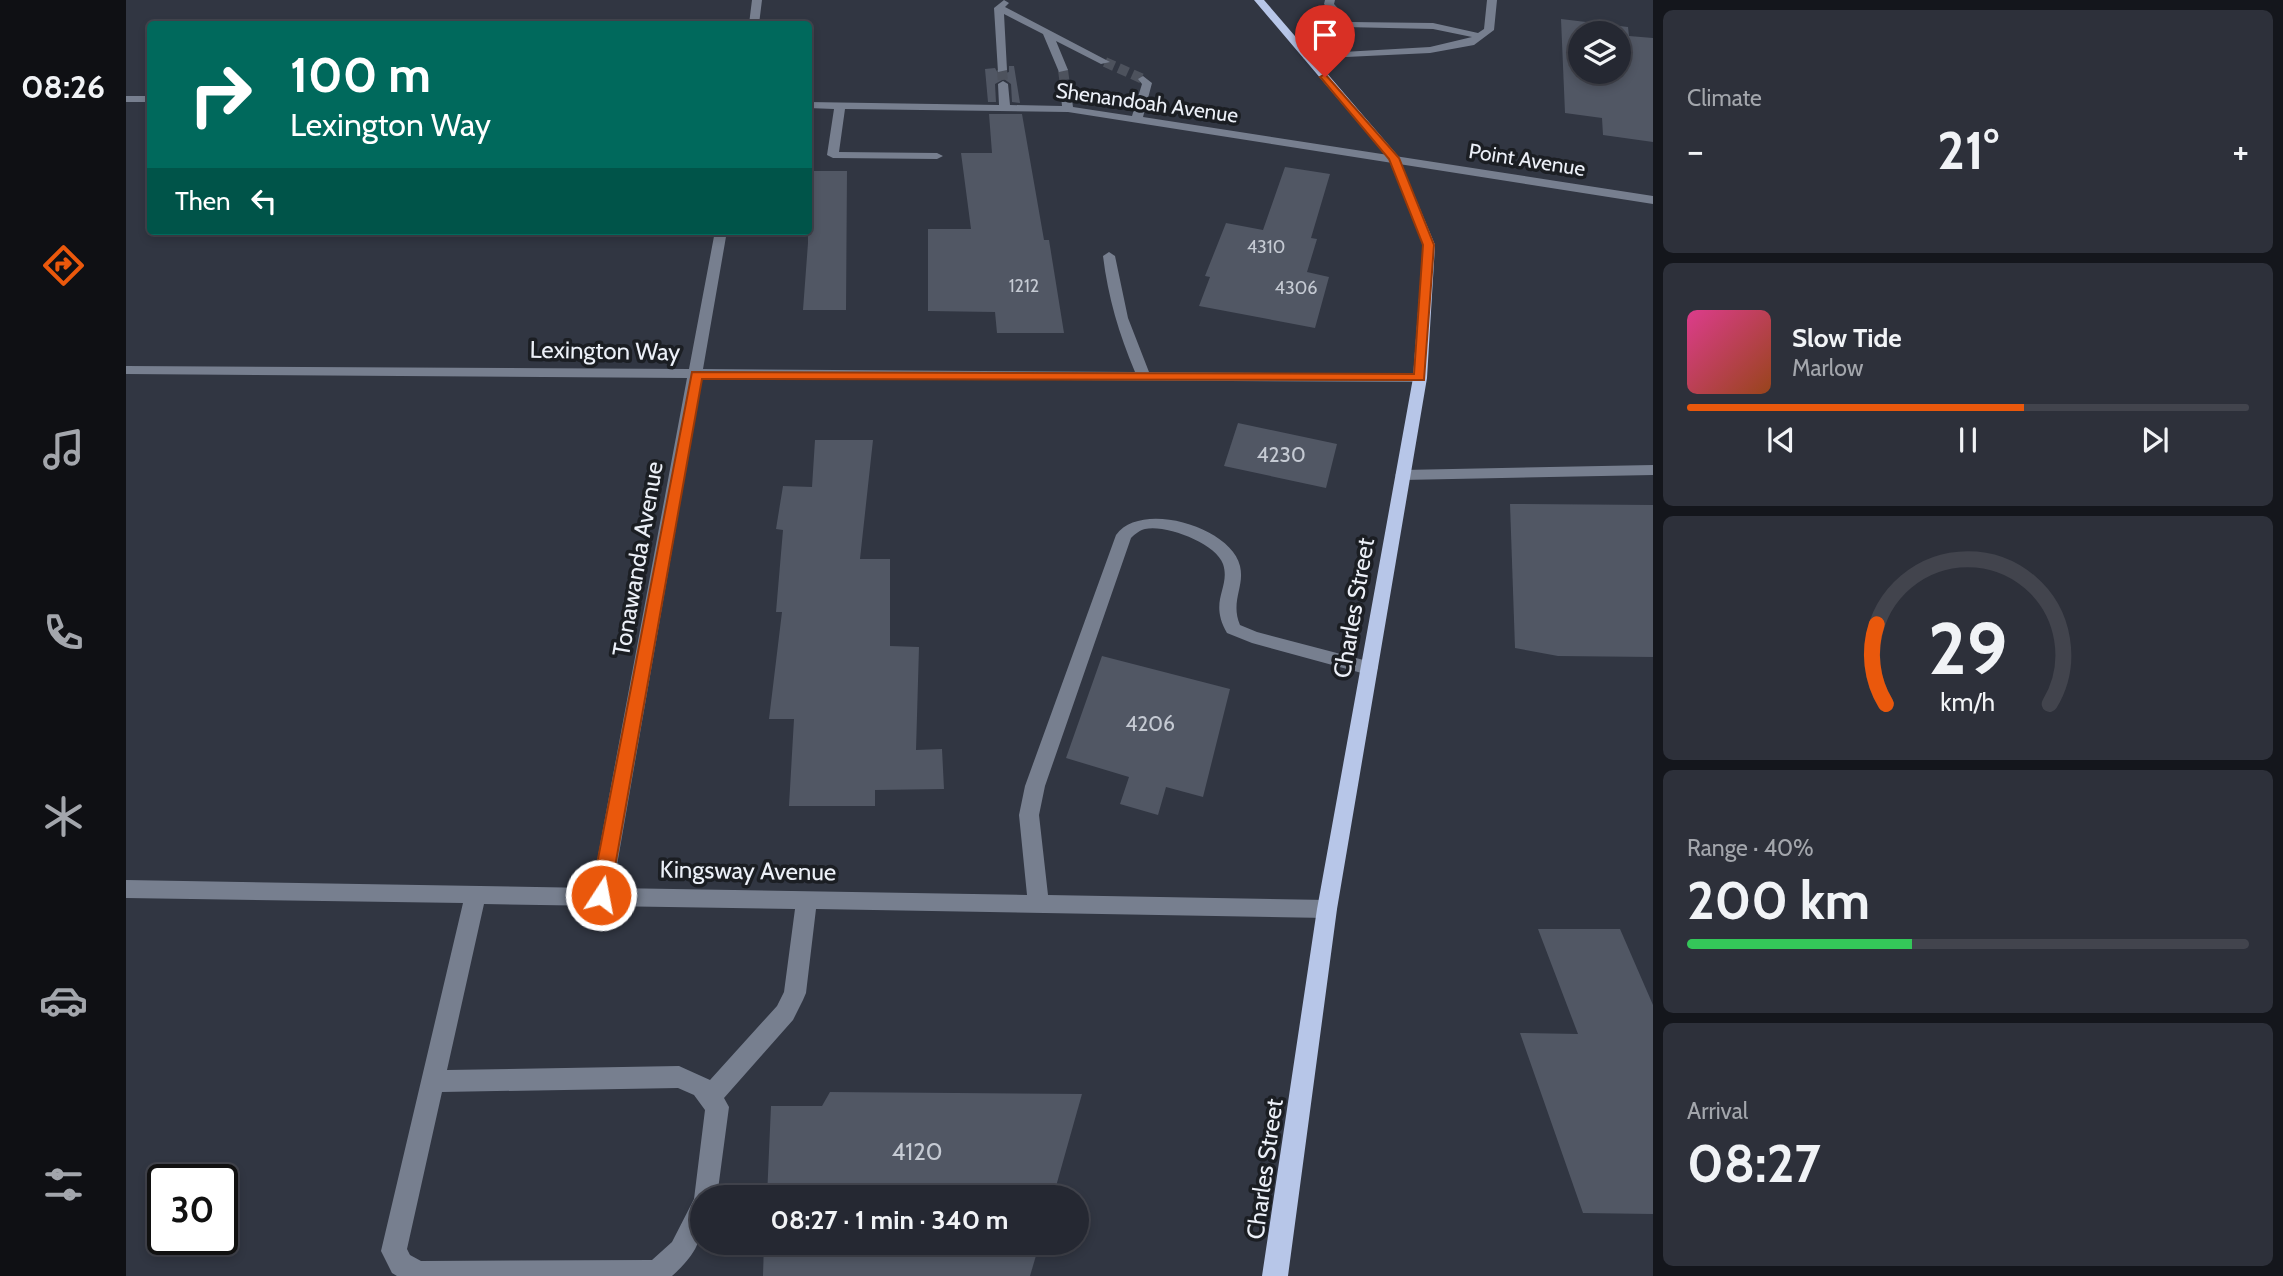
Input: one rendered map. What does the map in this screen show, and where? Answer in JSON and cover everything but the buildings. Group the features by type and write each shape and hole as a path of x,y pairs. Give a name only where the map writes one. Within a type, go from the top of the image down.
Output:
{"main road":[{"name":"Charles Street","path":"1259,0 1394,158 1429,245 1420,378 1327,909 1275,1276"}],"street":[{"path":"754,21 757,0"},
{"path":"1330,0 1329,4 1347,24 1433,26"},
{"path":"1342,0 1342,8 1349,12"},
{"path":"1308,57 1430,50 1470,43 1489,30 1492,0"},
{"path":"1003,4 1046,32 1105,62"},
{"path":"1002,70 1003,4"},
{"path":"1361,14 1480,36"},
{"path":"1046,32 1063,70"},
{"path":"1137,119 1147,83 1143,79"},
{"path":"1003,84 1005,108"},
{"path":"1065,85 1068,109"},
{"path":"126,99 147,99"},
{"name":"Shenandoah Avenue","path":"812,105 1068,109 1394,158"},
{"path":"840,105 833,155 937,156"},
{"name":"Point Avenue","path":"1394,158 1653,200"},
{"name":"Tonawanda Avenue","path":"601,895 721,235"},
{"path":"1108,256 1113,295 1122,325 1144,377"},
{"name":"Lexington Way","path":"126,370 1420,378"},
{"path":"1403,475 1653,470"},
{"path":"1038,903 1029,815 1035,786 1124,535 1134,526 1149,522 1193,532 1217,546 1228,557 1232,567 1225,612 1233,629 1252,637 1369,668"},
{"name":"Kingsway Avenue","path":"126,888 1327,909"},
{"path":"476,893 394,1251 401,1264 418,1274 657,1273 681,1251 690,1233"},
{"path":"710,1097 785,1013 795,993 807,899"},
{"path":"433,1081 679,1077 702,1087 716,1107 706,1185"}],"tunnel":[{"path":"1105,62 1143,79"},
{"path":"1002,70 1003,84"},
{"path":"1063,70 1065,85"}],"route":[{"path":"601,895 697,375 1420,378 1429,245 1394,158 1325,77"}]}
